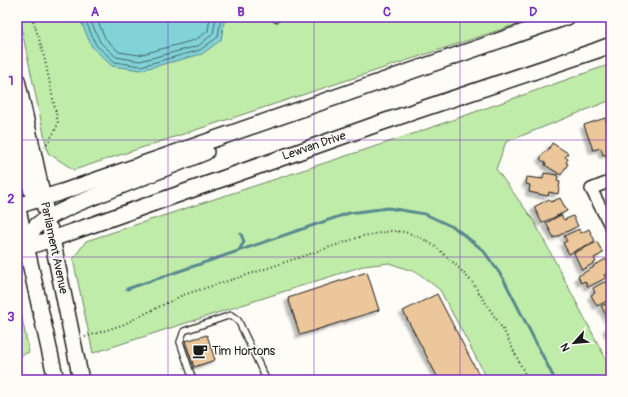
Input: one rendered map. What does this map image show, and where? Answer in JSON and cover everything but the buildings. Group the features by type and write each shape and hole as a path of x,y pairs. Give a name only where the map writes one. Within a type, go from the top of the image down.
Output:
{"main road":[{"path":"40,209 360,89 567,17"},
{"name":"Lewvan Drive","path":"21,248 52,239 376,124 611,45"},
{"name":"Parliament Avenue","path":"17,80 34,156 40,209 52,239 81,380"},
{"path":"56,380 21,248 18,212 76,204 360,89"},
{"name":"Parliament Avenue","path":"17,99 25,116"},
{"path":"17,139 40,209 37,225 21,248"}],"street":[{"path":"611,181 590,189 611,227"}],"lane":[{"path":"193,380 180,342 184,331 231,315 238,320 266,379 265,380"}],"path":[{"path":"32,17 46,65 58,123 51,138 34,156"},
{"path":"73,340 122,325 183,295 363,236 391,231 405,232 420,237 436,247 472,282 504,331 528,380"}],"green space":[{"path":"19,17 535,17 524,22 74,170 48,153"},
{"path":"611,64 611,100 506,142 496,169 534,221 611,369 611,380 488,380 440,290 418,273 389,263 363,266 93,353 73,259 86,241 404,137"},
{"path":"17,294 29,352 17,357"}],"water":[{"path":"79,17 225,17 221,40 202,54 141,70 112,66 92,47"}],"waterway":[{"path":"127,289 349,213 388,208 425,214 455,228 483,250 503,278 555,380"},
{"path":"239,250 244,242 241,234"}],"place":[{"name":"Tim Hortons","path":"200,351"}]}
